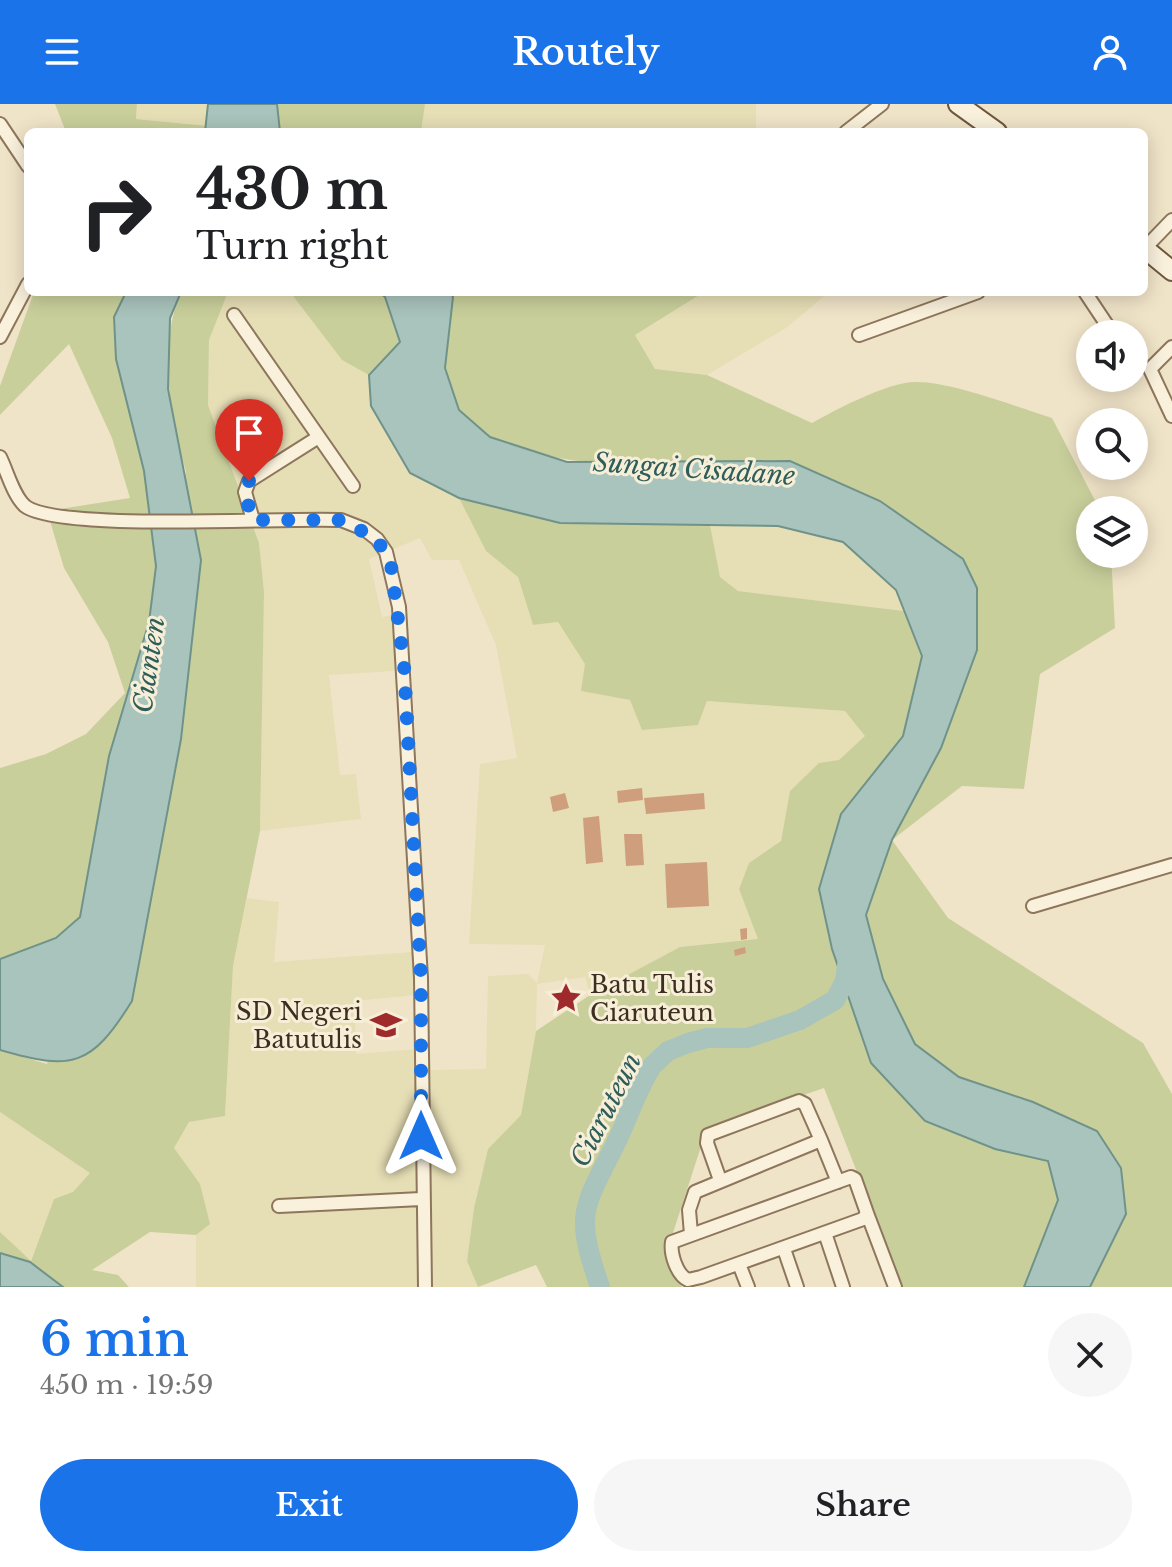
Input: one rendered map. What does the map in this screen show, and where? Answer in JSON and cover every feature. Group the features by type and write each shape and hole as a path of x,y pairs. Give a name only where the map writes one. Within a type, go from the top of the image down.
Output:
{"main road":[{"path":"958,104 991,128"},
{"path":"1148,251 1172,271"}],"street":[{"path":"851,128 882,104"},
{"path":"0,124 24,160"},
{"path":"1148,244 1172,220"},
{"path":"0,337 24,292"},
{"path":"859,335 967,296"},
{"path":"1088,296 1104,320"},
{"path":"234,315 353,486"},
{"path":"1172,347 1150,369 1172,416"},
{"path":"253,520 246,498 249,481 317,438"},
{"path":"0,457 26,506 65,516 129,520 341,520 364,529 377,539 386,552 395,583 404,665 421,978 421,1199 425,1287"},
{"path":"1033,906 1172,865"},
{"path":"720,1180 707,1143 708,1135 799,1101 805,1104 838,1182"},
{"path":"691,1234 690,1200 695,1192 821,1140"},
{"path":"867,1213 863,1219 784,1249 685,1279 671,1246 672,1242 691,1234 838,1182 855,1179 895,1287"},
{"path":"279,1206 421,1199"},
{"path":"825,1233 843,1287"},
{"path":"784,1249 797,1287"},
{"path":"739,1264 748,1287"}],"shaded area":[{"path":"137,104 208,104 208,126 136,119"},
{"path":"425,104 756,104 756,128 422,128"},
{"path":"226,296 293,296 342,360 369,375 371,406 410,473 459,498 486,551 518,577 533,625 558,622 586,664 581,691 631,700 698,725 707,701 845,711 866,736 839,761 819,764 790,791 781,841 749,863 739,889 759,940 680,947 590,995 585,977 537,984 536,1031 521,1115 488,1149 474,1208 467,1261 478,1287 196,1287 196,1235 210,1223 174,1148 189,1122 225,1116 233,966 247,898 279,902 274,962 426,951 427,994 355,1001 356,1054 430,1048 431,1070 486,1069 488,976 528,974 537,983 545,945 469,944 480,764 517,758 496,645 459,560 432,560 420,538 369,559 382,617 403,613 410,670 329,675 340,775 356,774 361,819 260,831 264,592 259,543 208,405 209,340"},
{"path":"698,296 824,296 786,328 707,375 655,369 635,335"},
{"path":"710,525 778,526 843,542 896,590 904,611 738,591 720,577"},
{"path":"0,1112 91,1173 73,1193 54,1199 30,1262 0,1232"}],"green space":[{"path":"55,104 137,104 136,119 208,126 207,128 64,128"},
{"path":"277,104 425,104 422,128 280,128"},
{"path":"33,296 124,296 114,317 144,471 156,566 149,622 109,756 80,917 56,938 0,959 0,768 46,754 86,734 125,693 108,642 64,568 47,511 130,498 112,438 69,344 0,415 0,386"},
{"path":"180,296 226,296 209,340 208,405 259,543 264,592 260,831 233,966 225,1116 189,1122 174,1148 200,1184 210,1224 196,1235 150,1232 92,1270 118,1275 129,1287 63,1287 30,1262 0,1253 0,1232 31,1261 54,1199 73,1192 90,1173 0,1112 0,1050 47,1064 186,472 168,382 169,336"},
{"path":"293,296 385,297 400,342 369,375 342,360"},
{"path":"452,296 698,296 635,335 655,369 707,375 812,423 877,392 915,382 964,390 1052,418 1076,464 1076,480 1084,480 1093,496 1076,496 1076,568 1112,568 1115,628 1040,674 1024,789 962,786 892,840 941,748 977,650 790,461 711,465 614,464 522,450 486,434 460,411 448,385 447,340"},
{"path":"459,498 560,523 710,525 720,577 738,591 904,611 923,656 903,736 841,814 819,889 832,949 871,1064 995,1149 1048,1161 1058,1200 1024,1287 902,1287 824,1088 707,1128 671,1239 682,1287 547,1287 536,1265 478,1287 467,1261 474,1208 488,1149 521,1115 536,1031 590,995 680,947 758,939 739,889 749,863 781,841 790,791 819,763 839,760 865,736 845,711 707,701 698,725 642,730 630,700 581,691 585,664 558,622 533,625 518,577 486,551"},
{"path":"892,840 948,918 1143,1043 1172,1094 1172,1287 1090,1287 1126,1214 1121,1168 1097,1131 1033,1102 959,1077 915,1044 883,979 866,915"}],"water":[{"path":"208,104 277,104 280,128 205,128"},
{"name":"Cianten","path":"124,296 179,296 170,318 168,389 201,560 181,739 132,1001 118,1023 91,1051 63,1061 45,1060 0,1050 0,959 56,938 80,917 109,756 149,622 156,566 144,471 116,359 114,317"},
{"name":"Sungai Cisadane","path":"385,297 453,297 445,368 459,410 490,437 567,462 790,461 880,501 963,559 977,588 977,650 941,748 892,840 866,915 883,979 915,1044 959,1077 1033,1102 1097,1131 1121,1168 1126,1214 1090,1287 1024,1287 1058,1200 1048,1161 995,1149 925,1121 871,1063 832,949 819,889 841,814 903,736 922,656 896,590 843,542 778,526 560,523 459,498 410,473 371,406 369,375 400,342"},
{"path":"0,1253 30,1262 63,1287 0,1287"}],"building":[{"path":"642,788 643,800 618,803 617,791"},
{"path":"565,793 569,808 553,812 550,797"},
{"path":"704,793 705,809 646,814 644,798"},
{"path":"599,816 603,862 586,864 583,818"},
{"path":"624,834 642,834 644,865 626,866"},
{"path":"707,862 709,906 667,908 665,864"},
{"path":"747,928 747,939 741,940 740,929"},
{"path":"745,947 746,953 735,956 734,950"},
{"path":"567,986 577,999 564,1009 554,996"}],"waterway":[{"name":"Ciaruteun","path":"600,1287 587,1243 585,1227 589,1199 652,1066 668,1051 688,1043 707,1038 747,1038 800,1020 835,1000 845,981 848,959"}],"place":[{"name":"Batu Tulis Ciaruteun","path":"566,998"},
{"name":"SD Negeri Batutulis","path":"386,1025"}],"route":[{"path":"249,481 246,498 253,520 341,520 364,529 377,539 391,565 399,607 404,665 421,978 421,1136"}]}
